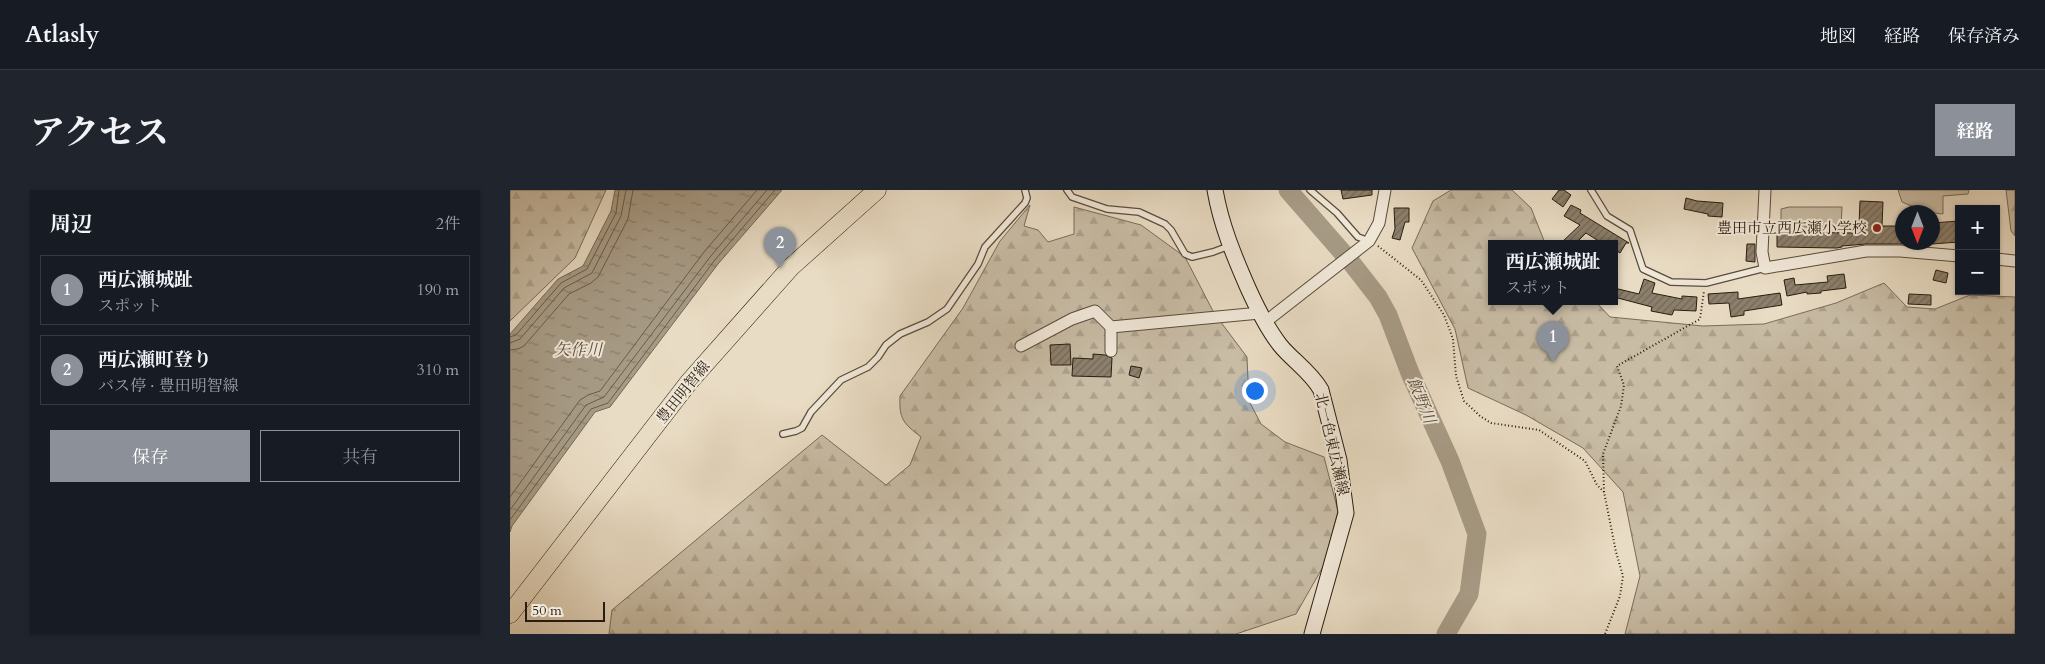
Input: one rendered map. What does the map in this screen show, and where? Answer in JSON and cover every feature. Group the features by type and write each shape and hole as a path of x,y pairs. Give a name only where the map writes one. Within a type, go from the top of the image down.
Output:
{"main road":[{"name":"豊田明智線","path":"510,614 689,382 791,267 878,190"},
{"name":"北一色東広瀬線","path":"1215,190 1218,209 1229,246 1262,318 1280,345 1316,380 1321,390 1330,424 1345,495 1346,513 1343,531 1324,586 1312,634"}],"street":[{"path":"1111,327 1262,318 1333,271 1365,244 1379,223 1385,190"},
{"path":"1765,190 1762,252 1766,268 1866,252 1900,251 1955,256"},
{"path":"2000,259 2015,261"},
{"path":"1021,346 1072,319 1095,311 1111,327 1111,351"}],"lane":[{"path":"783,434 802,428 811,412 841,380 868,367 886,345 900,334 928,322 947,309 978,264 985,247 1025,203 1027,198 1025,190"},
{"path":"1067,190 1072,198 1107,209 1139,212 1165,224 1171,230 1185,254 1192,257 1229,246"},
{"path":"1310,190 1337,213 1365,244"},
{"path":"1591,190 1608,216 1630,230 1642,269 1671,282 1706,283 1766,268"}],"path":[{"path":"1365,244 1386,252 1421,280 1436,301 1444,315 1453,339 1456,376 1464,401 1480,416 1491,423 1532,428 1550,436 1581,457 1604,492"},
{"path":"1605,634 1620,596 1623,576 1616,552 1604,492 1603,454 1621,406 1624,385 1617,366 1700,319 1706,283"}],"green space":[{"path":"510,190 606,190 575,258 510,321"},
{"path":"1451,190 1512,190 1531,208 1544,240 1488,240 1488,305 1599,305 1610,317 1703,326 1764,324 1836,303 1884,283 1907,307 1935,309 1970,295 2015,297 2015,634 1625,634 1640,576 1623,492 1583,448 1526,415 1468,388 1455,329 1412,248 1433,201"},
{"path":"1898,190 1969,190 1968,194 1943,196 1943,214 1940,214 1940,205 1909,205 1902,202"},
{"path":"2006,190 2015,190 2015,236 2011,231"},
{"path":"1030,205 1024,226 1038,230 1048,242 1074,234 1074,207 1141,225 1185,257 1214,313 1247,357 1249,401 1261,424 1285,442 1324,457 1338,511 1324,565 1296,614 1236,634 609,634 612,610 822,435 886,485 910,465 921,437 903,420 900,410 900,396 963,308 1000,241"},
{"path":"1789,207 1842,207 1841,227 1781,227 1781,209"}],"water":[{"name":"矢作川","path":"615,190 782,190 718,264 610,407 595,412 512,526 510,532 510,334 558,279 583,266 611,211"}],"building":[{"path":"1341,190 1372,190 1372,195 1343,199"},
{"path":"1559,190 1564,190 1571,195 1563,207 1552,199"},
{"path":"1686,198 1723,203 1722,217 1708,216 1708,214 1684,209"},
{"path":"1860,201 1883,202 1882,226 1895,226 1895,244 1866,244 1837,248 1777,247 1777,232 1855,233 1856,226 1859,226"},
{"path":"1571,205 1581,210 1580,213 1629,243 1626,243 1620,253 1618,252 1618,240 1597,240 1586,233 1579,240 1564,240 1580,225 1564,216"},
{"path":"1394,208 1409,208 1409,222 1405,222 1400,240 1392,238 1395,229"},
{"path":"1955,221 1955,242 1940,243 1940,222"},
{"path":"1747,244 1755,244 1755,262 1746,261"},
{"path":"1936,270 1948,273 1946,283 1933,280"},
{"path":"1844,274 1846,288 1821,291 1821,293 1807,294 1807,292 1787,296 1784,280 1794,278 1795,285 1828,282 1827,276"},
{"path":"1644,279 1655,283 1652,293 1682,299 1682,296 1697,297 1696,311 1674,310 1672,315 1651,311 1652,307 1618,298 1618,289 1639,294"},
{"path":"1738,292 1738,299 1780,293 1782,305 1744,311 1744,315 1731,317 1729,303 1709,304 1708,294"},
{"path":"1909,294 1931,295 1931,305 1908,304"},
{"path":"1070,344 1071,365 1051,365 1050,345"},
{"path":"1093,354 1112,358 1111,377 1072,376 1073,358 1093,359"},
{"path":"1131,366 1142,368 1139,378 1129,375"}],"waterway":[{"name":"飯野川","path":"1288,190 1350,261 1378,297 1388,315 1410,373 1450,461 1477,534 1469,594 1446,634"}],"place":[{"name":"豊田市立西広瀬小学校","path":"1877,228"},
{"name":"西広瀬町登り","path":"780,268"},
{"name":"西広瀬城趾","path":"1553,362"}]}
